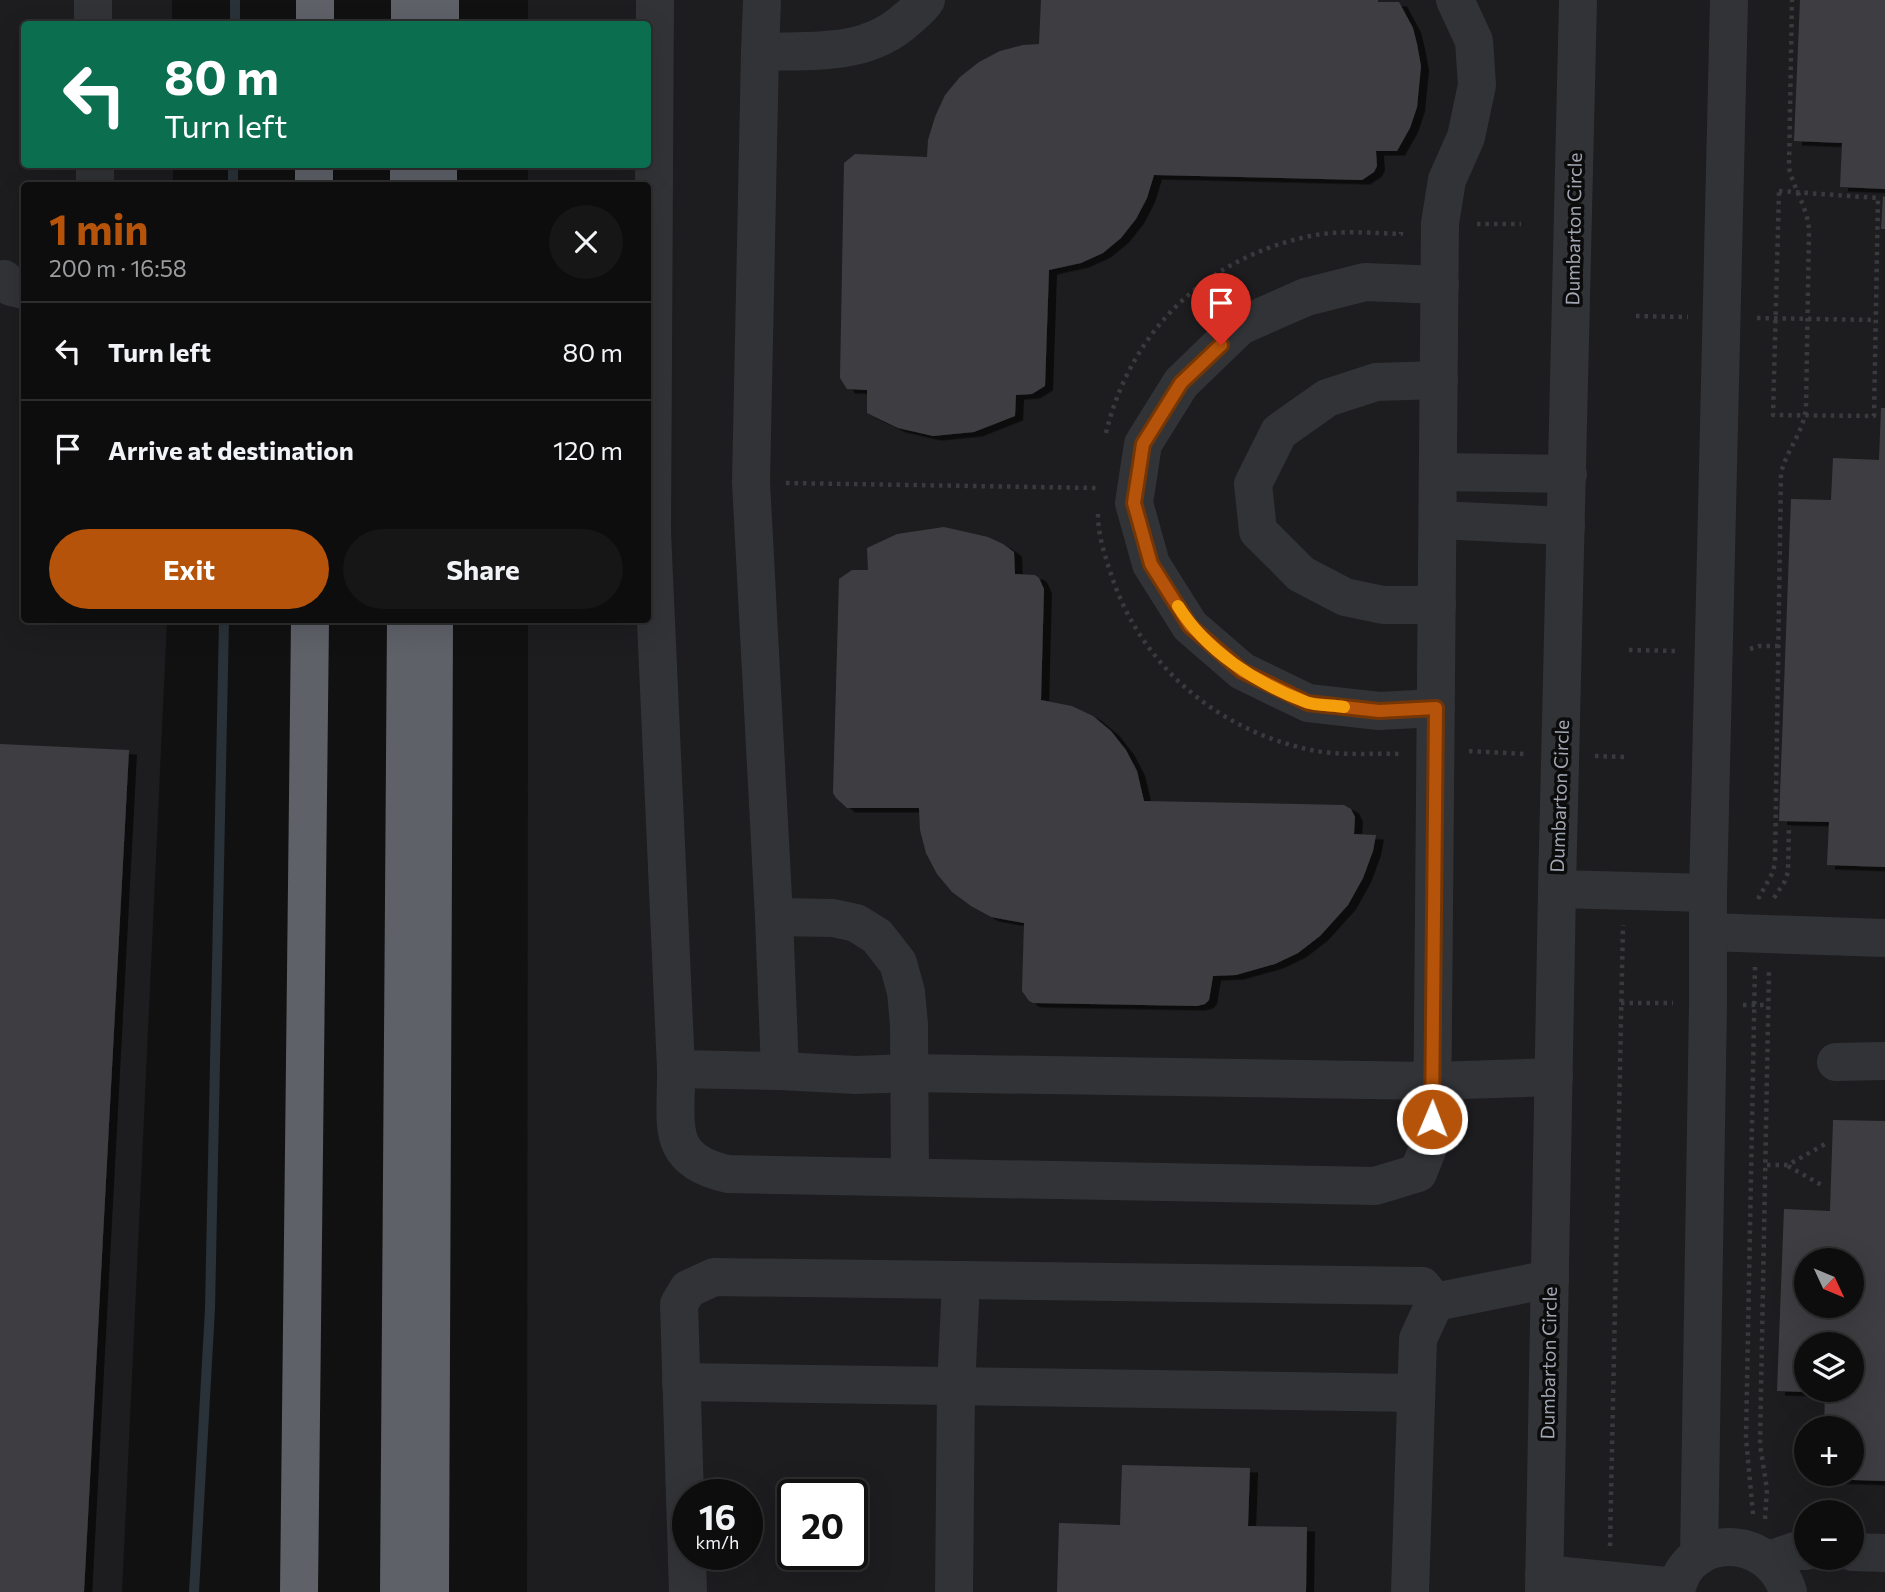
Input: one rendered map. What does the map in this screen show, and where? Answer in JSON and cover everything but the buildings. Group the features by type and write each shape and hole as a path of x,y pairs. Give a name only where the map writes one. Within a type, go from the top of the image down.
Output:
{"highway":[{"path":"315,0 315,21"},
{"path":"410,0 410,21"},
{"path":"440,0 440,21"},
{"path":"299,1592 310,623"},
{"path":"399,1592 406,623"},
{"path":"430,1592 434,623"}],"street":[{"path":"93,0 93,21"},
{"path":"655,0 652,532 677,1136 683,1152 695,1163 709,1170 728,1174 1375,1186 1418,1173 1432,1138 1440,223 1447,180 1466,137 1477,85 1475,41 1455,0"},
{"path":"762,0 751,482 780,1071"},
{"path":"760,52 839,50 869,44 898,27 926,0"},
{"name":"Dumbarton Circle","path":"1544,1583 1556,889 1578,0"},
{"path":"1699,1556 1708,893 1729,0"},
{"path":"1436,708 1379,711 1308,703 1242,671 1190,626 1151,564 1134,503 1143,444 1181,383 1240,326 1306,296 1365,282 1440,285"},
{"path":"1437,605 1383,605 1345,597 1301,574 1258,531 1254,484 1279,432 1327,398 1376,382 1439,380"},
{"path":"1438,472 1568,474"},
{"path":"1437,520 1566,526"},
{"path":"1556,889 1708,893"},
{"path":"774,917 833,918 856,923 877,936 898,963 906,992 911,1073 910,1177"},
{"path":"1708,932 1885,938"},
{"path":"1836,1062 1885,1061"},
{"path":"676,1069 856,1075 911,1073 1433,1081 1554,1077"},
{"path":"688,1592 679,1304 688,1289 714,1277 1422,1286 1435,1302"},
{"path":"1435,1302 1550,1279"},
{"path":"954,1592 956,1387 961,1282"},
{"path":"1410,1592 1418,1339 1435,1302"},
{"path":"681,1382 1415,1394"},
{"path":"1544,1583 1609,1581 1676,1589 1685,1570 1699,1556 1715,1548 1733,1546 1768,1564 1794,1552"},
{"path":"1864,1552 1885,1553"}],"path":[{"path":"1756,904 1773,872 1774,862 1782,473 1805,416 1809,318 1808,218 1789,168 1792,0"},
{"path":"1779,191 1878,198 1874,416 1773,415 1776,318 1779,191"},
{"path":"1106,434 1127,372 1147,338 1175,307 1206,280 1256,253 1311,236 1358,232 1401,234 1401,222"},
{"path":"1475,224 1521,225"},
{"path":"1636,316 1698,317"},
{"path":"1746,318 1876,320"},
{"path":"751,482 1097,488 1097,498"},
{"path":"1097,509 1102,547 1116,592 1130,621 1152,652 1184,688 1214,711 1249,731 1286,744 1314,751 1402,754"},
{"path":"1748,650 1759,646 1779,646"},
{"path":"1629,650 1689,652"},
{"path":"1465,751 1530,755"},
{"path":"1609,757 1626,757"},
{"path":"1772,903 1786,881 1788,872 1789,825"},
{"path":"1609,1581 1623,917"},
{"path":"1768,1564 1767,1489 1760,1446 1770,961"},
{"path":"1755,962 1746,1438 1753,1507 1768,1564"},
{"path":"1621,1003 1686,1004"},
{"path":"1731,1005 1768,1005"},
{"path":"1767,1165 1788,1165 1825,1144"},
{"path":"1788,1165 1825,1187"}],"shaded area":[{"path":"0,0 172,0 172,21 21,21 21,168 173,168 173,182 21,182 21,623 167,623 122,1592 0,1592"},
{"path":"528,0 1885,0 1885,1592 527,1592 528,623 651,623 651,182 528,182 528,168 651,168 651,21 528,21"}],"waterway":[{"path":"235,0 235,21"},
{"path":"233,168 233,182"},
{"path":"194,1592 210,1309 224,623"}],"slow traffic":[{"path":"1178,606 1190,626 1242,671 1308,703 1344,707"}],"route":[{"path":"1221,345 1181,383 1143,444 1134,503 1151,564 1190,626 1242,671 1308,703 1379,711 1436,708 1432,1119"}]}
